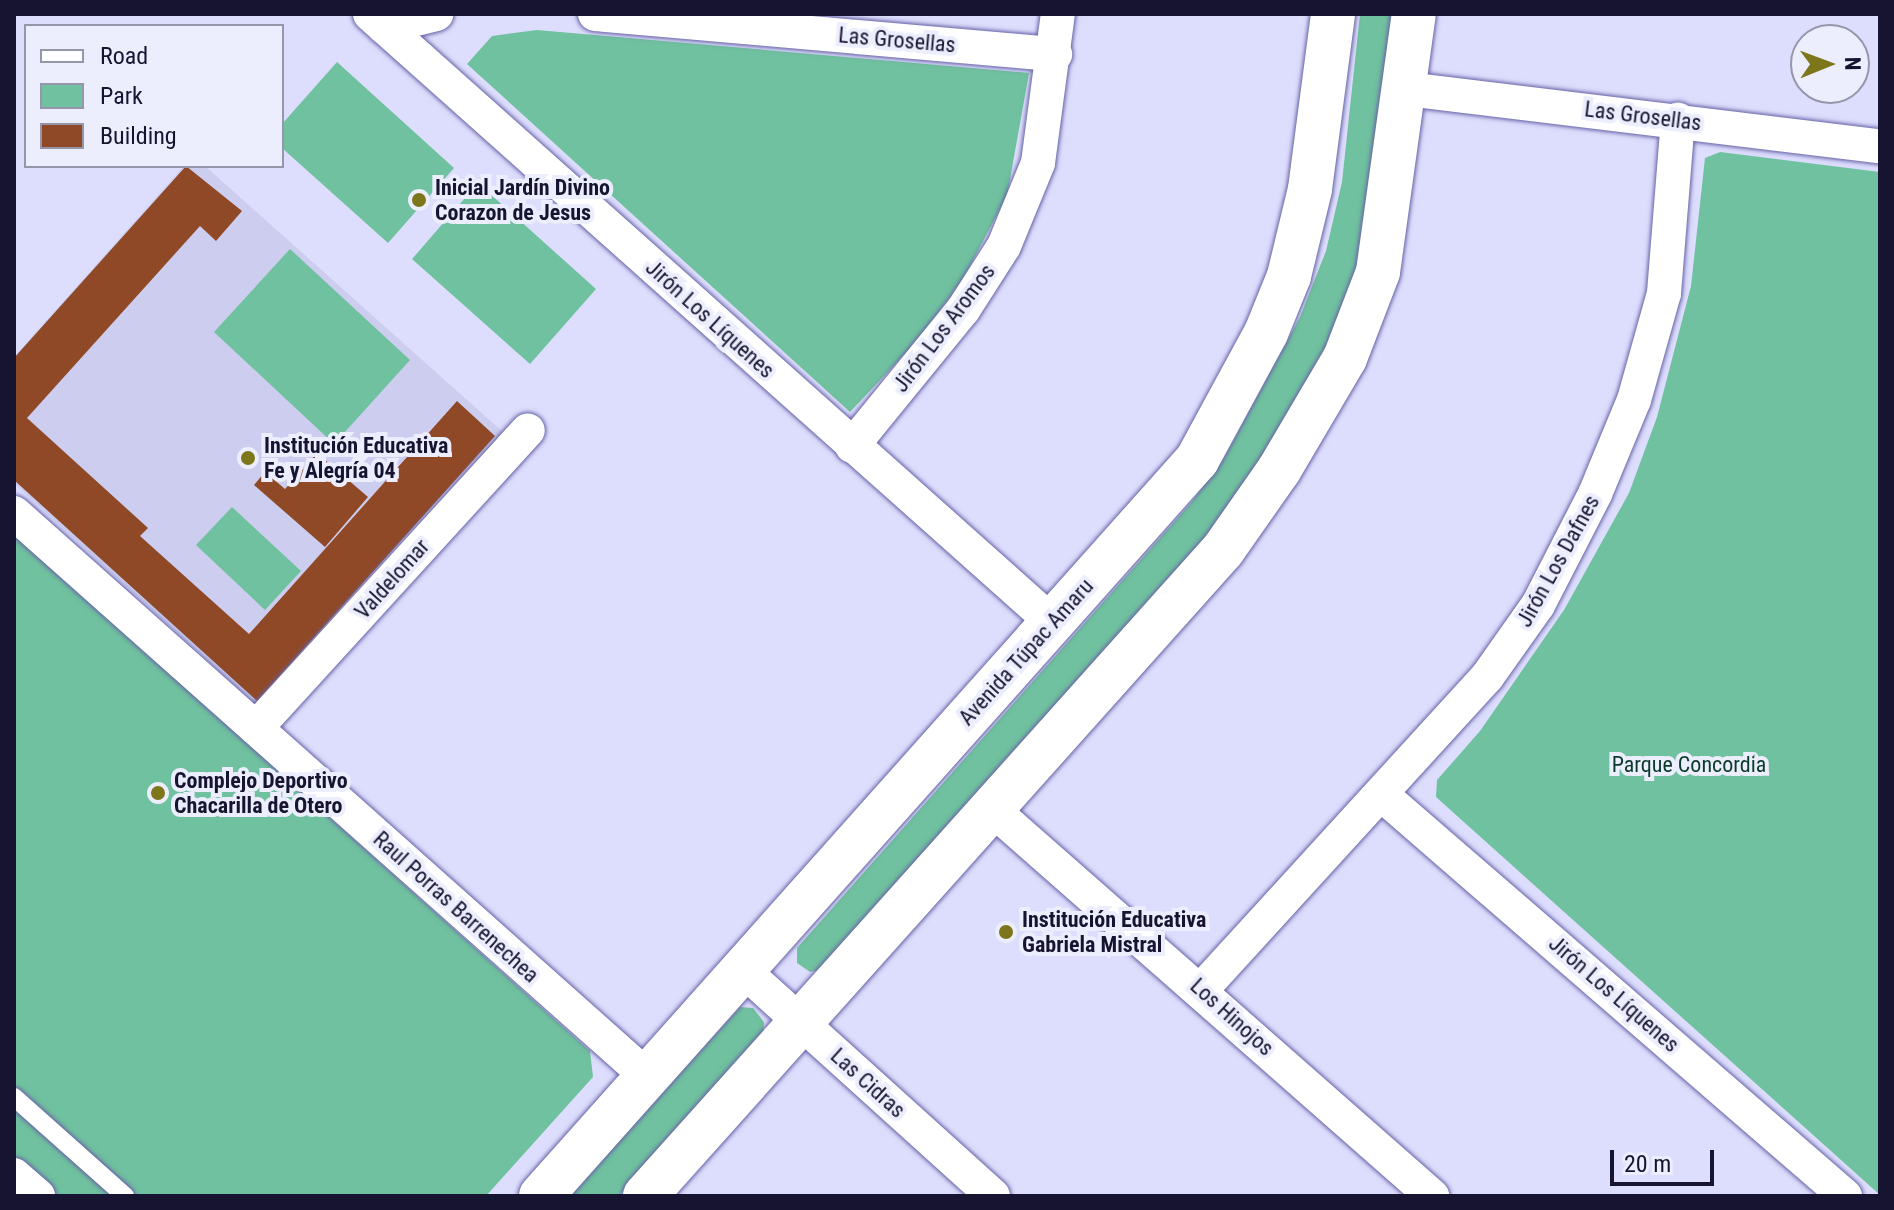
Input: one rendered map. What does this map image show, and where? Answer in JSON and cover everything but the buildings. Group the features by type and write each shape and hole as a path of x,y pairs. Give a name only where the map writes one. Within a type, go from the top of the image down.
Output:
{"main road":[{"name":"Avenida Túpac Amaru","path":"541,1196 1197,460 1266,333 1289,276 1310,189 1333,14"},
{"path":"645,1196 798,1021 993,810 1223,550 1312,420 1345,358 1378,272 1406,89 1414,14"}],"street":[{"path":"377,21 436,14"},
{"name":"Las Grosellas","path":"595,14 1055,54"},
{"name":"Jirón Los Aromos","path":"852,446 963,310 1004,246 1038,163 1058,14"},
{"name":"Jirón Los Líquenes","path":"377,21 1053,623"},
{"name":"Las Grosellas","path":"1406,89 1880,146"},
{"name":"Jirón Los Dafnes","path":"1202,989 1487,677 1532,615 1595,494 1634,400 1664,293 1678,120"},
{"name":"Valdelomar","path":"256,728 528,430"},
{"name":"Raul Porras Barrenechea","path":"14,513 648,1077"},
{"name":"Jirón Los Líquenes","path":"1381,794 1845,1196"},
{"name":"Los Hinojos","path":"993,810 1202,989 1432,1196"},
{"name":"Las Cidras","path":"743,970 993,1196"},
{"path":"14,1175 38,1196"}],"lane":[{"path":"14,1097 125,1196"}],"shaded area":[{"name":"Institución Educativa Fe y Alegría 04","path":"182,168 207,168 504,433 257,706 14,483 14,357"}],"green space":[{"path":"1360,14 1398,14 1380,191 1343,323 1241,499 824,969 810,972 797,963 797,948 1190,504 1224,458 1300,317 1326,251 1342,182"},
{"path":"537,30 1029,73 1007,196 963,279 918,340 850,412 467,64 492,36"},
{"path":"337,62 454,168 388,243 284,150 284,122"},
{"name":"Parque Concordia","path":"1720,152 1880,172 1880,1195 1436,797 1437,780 1480,731 1564,610 1629,493 1657,417 1691,286 1705,158"},
{"path":"478,183 596,289 530,364 412,259"},
{"path":"290,249 410,360 334,444 214,332"},
{"path":"232,507 301,571 265,610 196,545"},
{"name":"Complejo Deportivo Chacarilla de Otero","path":"14,534 590,1051 593,1077 486,1196 50,1196 14,1163"},
{"path":"740,1007 753,1008 764,1022 763,1035 619,1196 570,1196"}],"place":[{"name":"Inicial Jardín Divino Corazon de Jesus","path":"419,200"},
{"name":"Institución Educativa Fe y Alegría 04","path":"248,458"},
{"name":"Complejo Deportivo Chacarilla de Otero","path":"158,793"},
{"name":"Institución Educativa Gabriela Mistral","path":"1006,932"}]}
